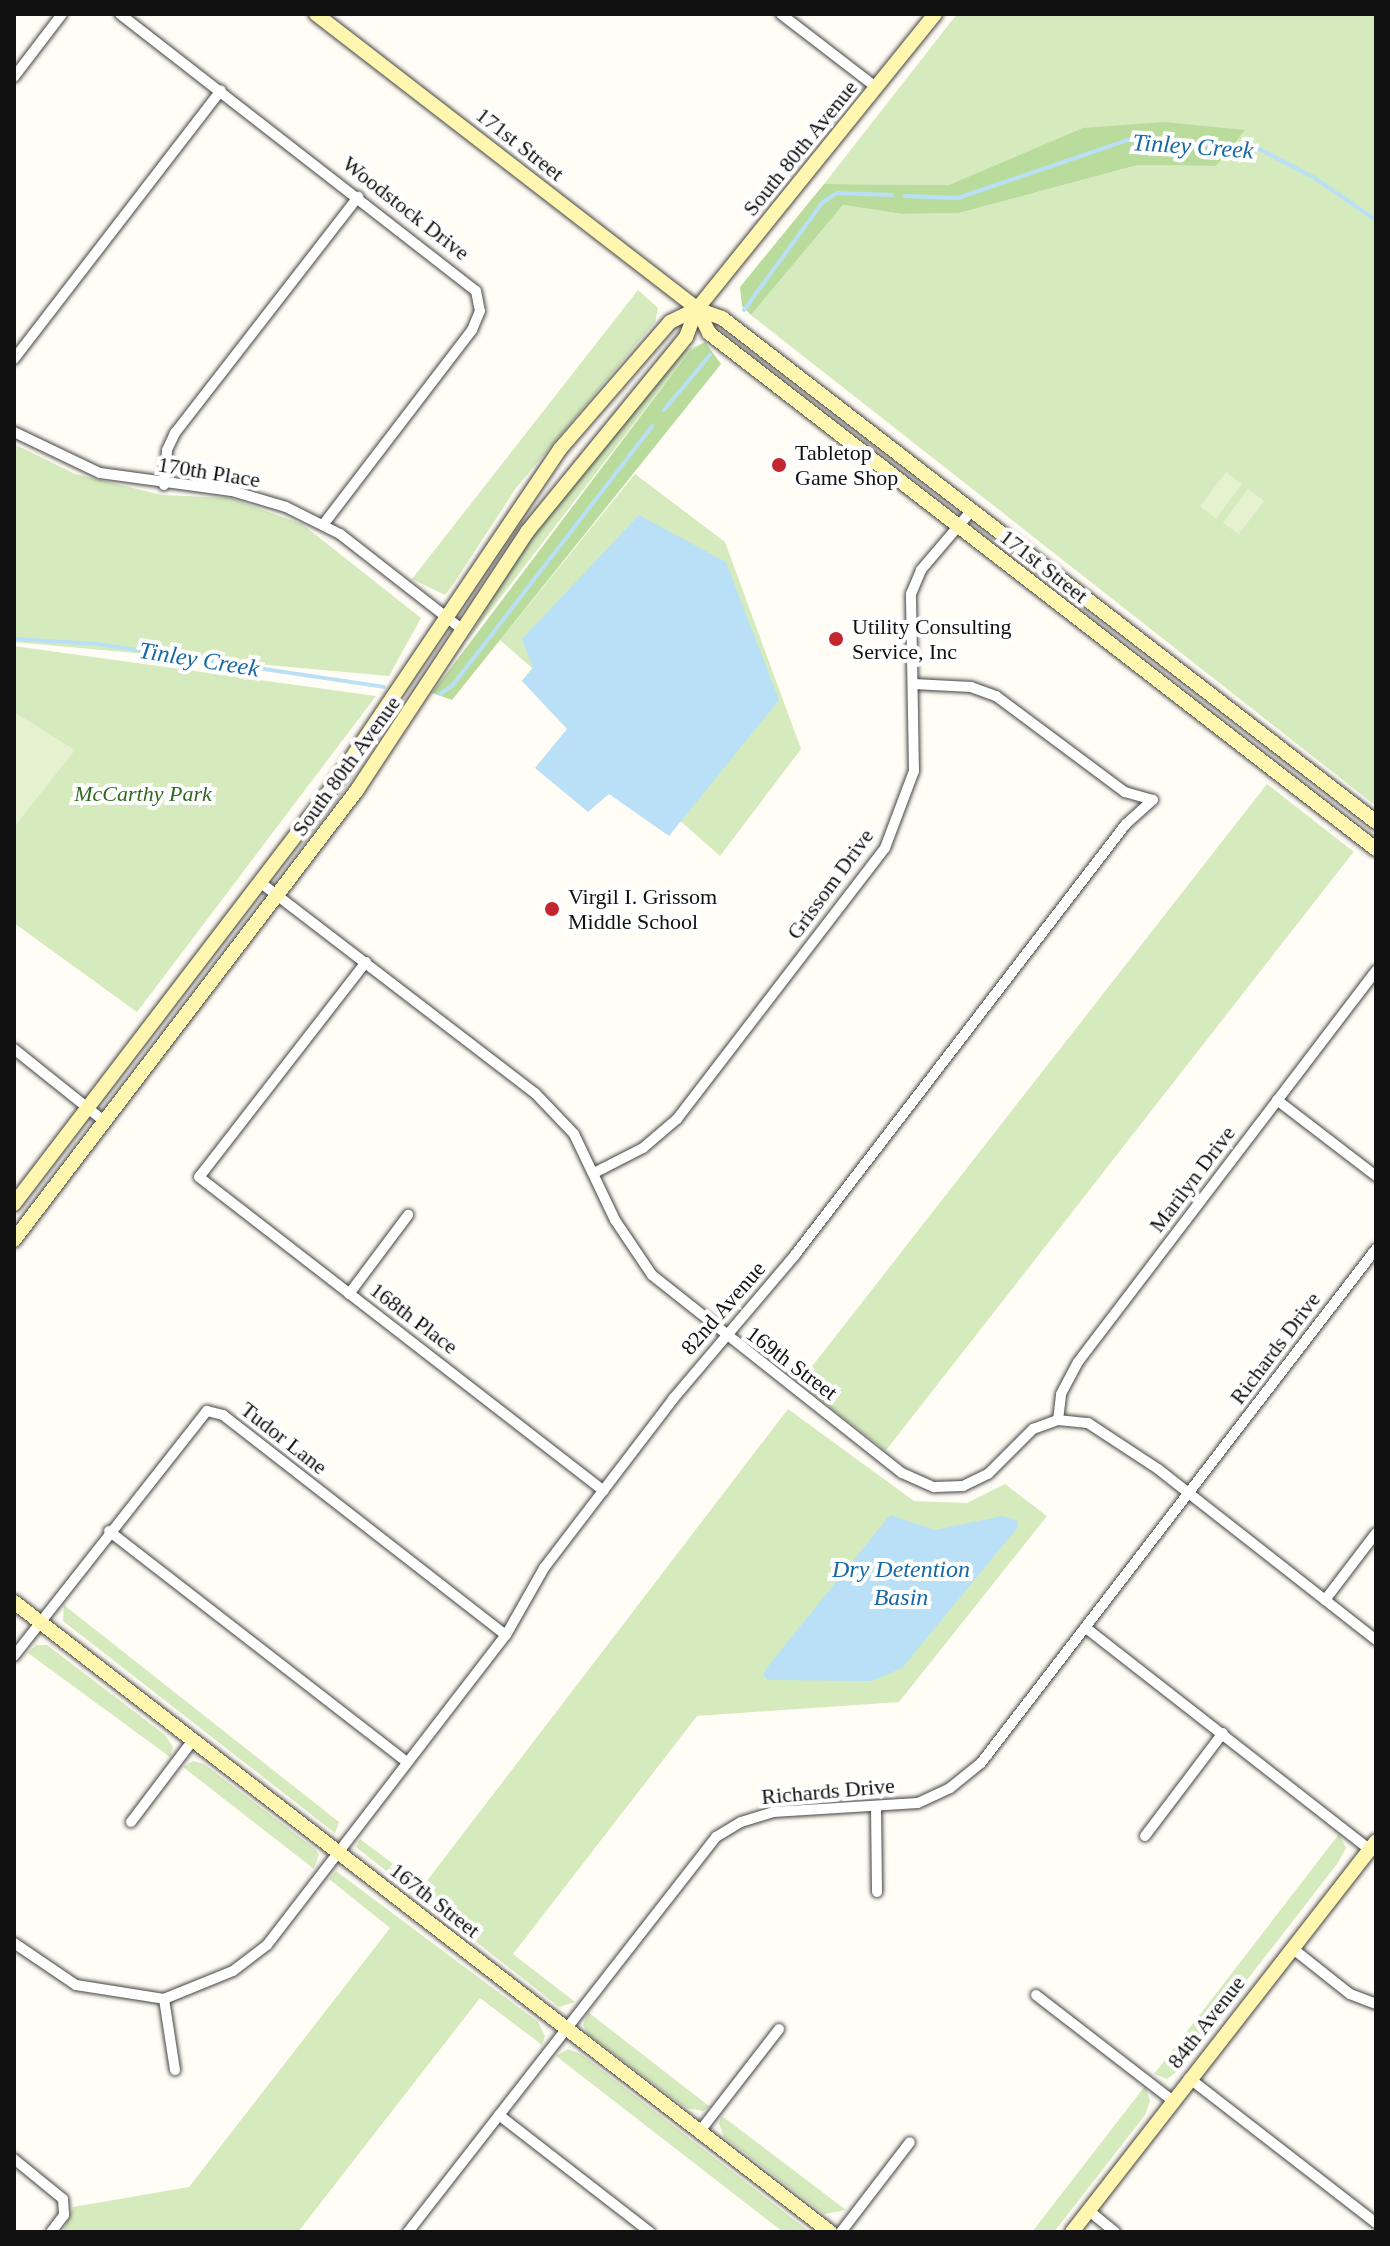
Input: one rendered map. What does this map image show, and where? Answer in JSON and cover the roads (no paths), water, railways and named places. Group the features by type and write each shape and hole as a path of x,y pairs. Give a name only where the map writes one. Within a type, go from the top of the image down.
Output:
{"street":[{"path":"14,77 62,14"},
{"name":"Woodstock Drive","path":"120,14 471,284 480,311 472,330 323,525"},
{"name":"171st Street","path":"316,14 697,309 722,318 1376,822"},
{"path":"781,14 877,88"},
{"name":"South 80th Avenue","path":"14,1240 278,896 405,723 527,532 686,337 697,309 935,14"},
{"path":"14,359 221,90"},
{"path":"164,485 167,450 175,433 358,197"},
{"name":"171st Street","path":"697,309 709,333 1376,849"},
{"name":"South 80th Avenue","path":"14,1204 338,779 560,449 670,322 697,309"},
{"name":"170th Place","path":"14,432 75,464 164,485 232,491 323,525 366,552 464,631"},
{"name":"Grissom Drive","path":"596,1172 643,1148 677,1119 885,848 914,771 911,594 921,570 972,510"},
{"name":"82nd Avenue","path":"164,1999 233,1971 267,1945 506,1635 544,1568 723,1336 795,1255 1126,824 1153,800 1125,792 996,696 971,687 914,684"},
{"name":"169th Street","path":"261,883 535,1093 574,1134 596,1172 615,1220 652,1275 723,1336 924,1485 949,1488 976,1482 1022,1436 1058,1420"},
{"name":"168th Place","path":"366,962 199,1177 604,1491"},
{"name":"Marilyn Drive","path":"1058,1420 1061,1394 1078,1362 1376,971"},
{"path":"14,1049 105,1122"},
{"path":"1277,1100 1376,1176"},
{"path":"349,1294 408,1215"},
{"name":"Richards Drive","path":"408,2232 696,1857 727,1829 773,1812 918,1803 966,1776 1086,1628 1376,1249"},
{"name":"Tudor Lane","path":"14,1656 197,1417 211,1410 506,1635"},
{"path":"1058,1420 1088,1423 1108,1433 1376,1640"},
{"path":"109,1531 407,1762"},
{"path":"1325,1600 1376,1533"},
{"name":"167th Street","path":"14,1602 830,2232"},
{"path":"1086,1628 1373,1845"},
{"path":"1145,1836 1223,1733"},
{"path":"131,1822 193,1740"},
{"path":"876,1808 877,1892"},
{"name":"84th Avenue","path":"1072,2232 1373,1845"},
{"path":"14,1943 76,1985 164,1999 175,2070"},
{"path":"1292,1948 1350,1994 1376,2004"},
{"path":"1036,1995 1173,2101"},
{"path":"700,2131 779,2029"},
{"path":"1189,2078 1376,2223"},
{"path":"499,2115 650,2232"},
{"path":"841,2232 910,2142"},
{"path":"14,2159 65,2204 51,2232"},
{"path":"1088,2210 1115,2232"}],"water":[{"path":"639,515 726,562 779,700 669,836 609,794 588,812 535,768 567,729 522,681 533,668 522,639"},
{"name":"Dry Detention Basin","path":"890,1515 935,1530 1002,1516 1017,1520 1018,1527 902,1668 872,1681 768,1680 763,1675 769,1665"}],"waterway":[{"name":"Tinley Creek","path":"905,196 958,198 1127,140 1257,148 1313,177 1376,220"},
{"name":"Tinley Creek","path":"744,310 822,203 837,193 892,195"},
{"name":"Tinley Creek","path":"664,410 710,355"},
{"name":"Tinley Creek","path":"440,694 452,686 652,426"},
{"name":"Tinley Creek","path":"14,639 97,644 384,687"}],"place":[{"name":"Tabletop Game Shop","path":"779,465"},
{"name":"Utility Consulting Service, Inc","path":"836,639"},
{"name":"Virgil I. Grissom Middle School","path":"552,909"}],"park label":[{"name":"McCarthy Park","path":"143,794"}]}
